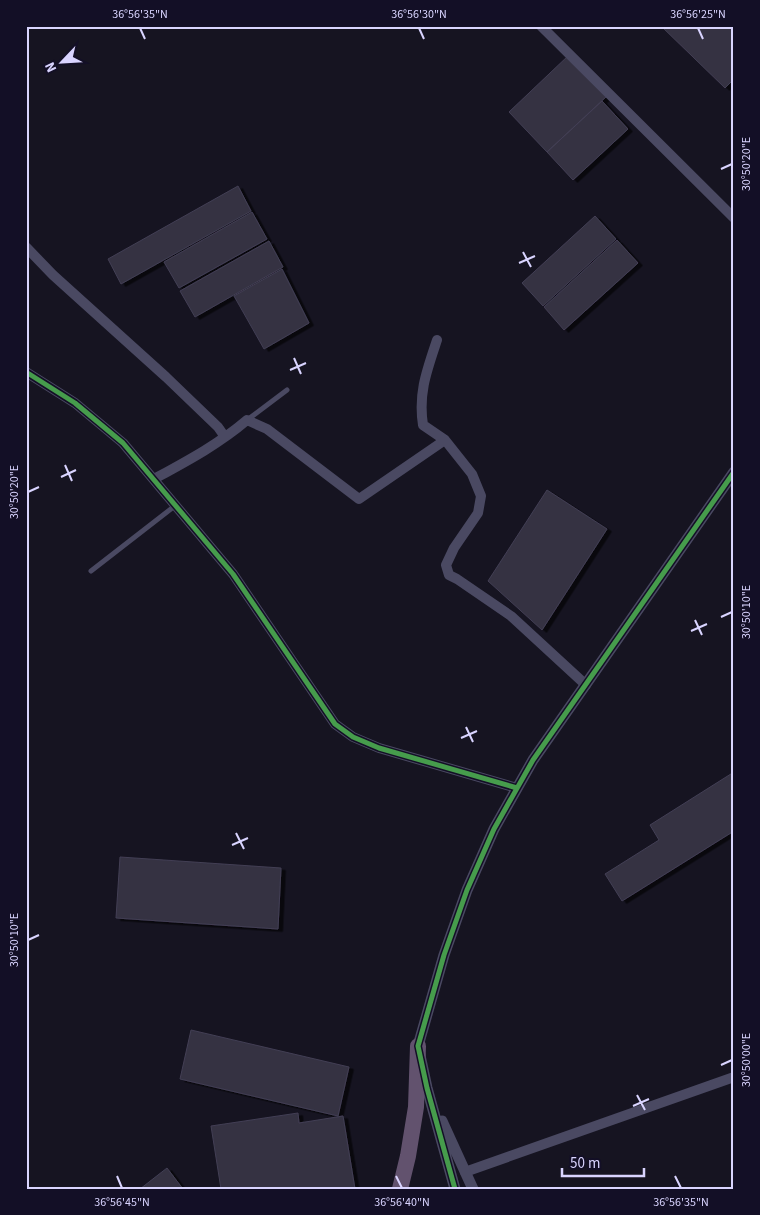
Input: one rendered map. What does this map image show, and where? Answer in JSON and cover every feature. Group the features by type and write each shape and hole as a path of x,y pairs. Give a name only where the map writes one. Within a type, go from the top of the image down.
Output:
{"highway":[{"path":"400,1189 408,1156 416,1107 418,1046"}],"street":[{"path":"541,26 734,218"},
{"path":"26,247 53,275 218,427 225,437"},
{"path":"437,340 423,386 420,409 423,425 445,440 472,474 481,496 478,513 454,548 446,565 449,575 512,616 586,685"},
{"path":"26,372 75,403 123,443 233,574 335,724 353,738 379,748 517,788"},
{"path":"154,479 199,454 246,420 267,430 359,499 445,440"},
{"path":"454,1189 427,1088 418,1046 444,955 467,890 494,829 534,760 734,472"},
{"path":"465,1172 734,1077"},
{"path":"427,1088 473,1189"}],"lane":[{"path":"246,420 287,390"},
{"path":"91,570 176,505"}],"building":[{"path":"661,26 734,26 734,79 725,88"},
{"path":"569,55 607,96 547,152 509,112"},
{"path":"602,101 628,129 573,180 547,152"},
{"path":"238,186 251,211 121,284 108,259"},
{"path":"252,212 267,239 179,288 164,262"},
{"path":"595,216 616,239 543,306 522,283"},
{"path":"617,240 638,263 564,330 544,307"},
{"path":"269,241 283,267 195,317 180,291"},
{"path":"282,269 309,323 264,349 234,296"},
{"path":"547,490 607,529 542,630 488,581"},
{"path":"734,772 734,831 622,901 605,874 659,840 650,825"},
{"path":"120,857 281,868 278,929 116,918"},
{"path":"191,1030 349,1067 338,1116 180,1079"},
{"path":"298,1113 299,1123 343,1116 355,1189 221,1189 211,1126"},
{"path":"167,1168 183,1189 140,1189"}],"cycle path":[{"path":"26,372 75,403 123,443 233,574 335,724 353,737 379,748 517,788"},
{"path":"455,1189 427,1088 418,1046 444,955 467,890 494,829 533,760 734,472"}]}
